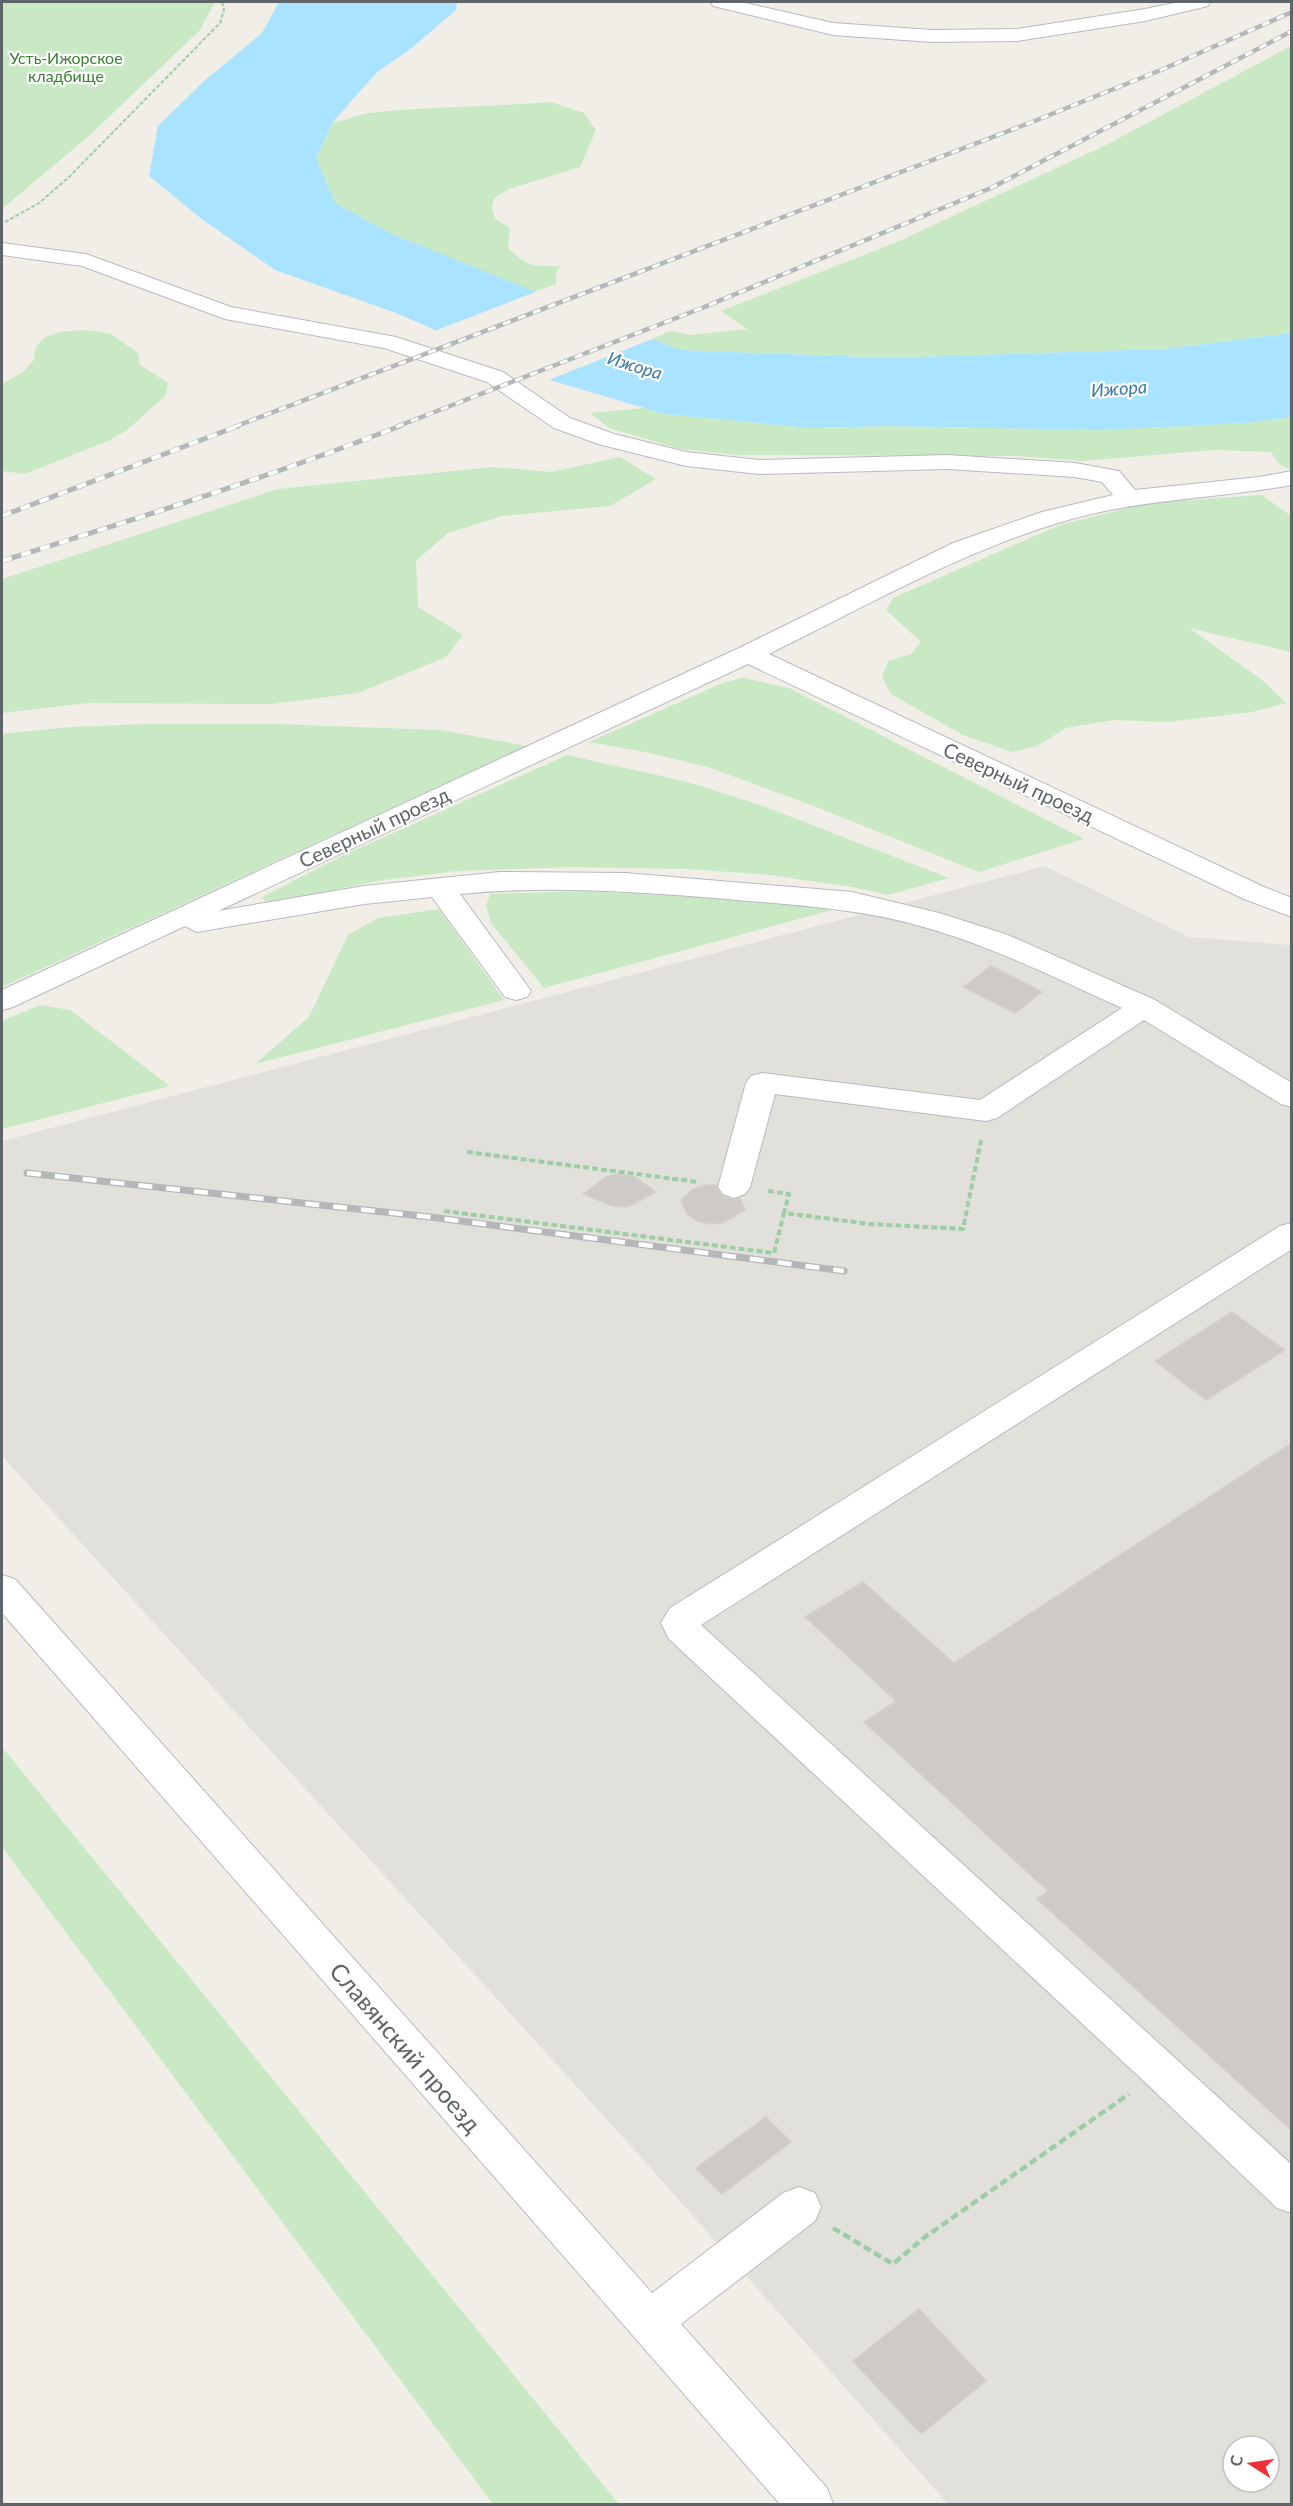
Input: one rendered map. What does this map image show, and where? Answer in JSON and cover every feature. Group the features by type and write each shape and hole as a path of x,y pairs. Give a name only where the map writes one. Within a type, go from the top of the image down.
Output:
{"street":[{"path":"720,2 833,29 932,36 1017,35 1145,15 1201,2"},
{"path":"2,249 86,260 225,312 388,342 495,377 562,423 606,439 666,455 721,465 759,467 946,462 1075,470 1110,476 1130,498"},
{"path":"1259,484 1292,478"},
{"path":"1259,484 1292,489"},
{"name":"Северный проезд","path":"2,1001 748,654 962,548 1051,517 1130,498 1259,484"},
{"name":"Северный проезд","path":"748,654 1254,893 1292,908"},
{"path":"159,929 364,895 500,881 625,882 852,901 929,919 998,941 1143,1007 1292,1096"},
{"path":"440,887 516,991"},
{"path":"734,1186 762,1083 986,1111 1143,1007"},
{"path":"1292,1234 684,1618 680,1623 688,1635 1162,2071 1292,2194"},
{"name":"Славянский проезд","path":"2,1589 810,2505"},
{"path":"649,2322 799,2208"}],"path":[{"path":"2,224 39,203 131,116 220,23 224,10 222,2"},
{"path":"963,1229 986,1111"},
{"path":"444,1211 774,1253 784,1213"},
{"path":"799,2208 893,2264 925,2237 1162,2071"}],"shaded area":[{"path":"1045,866 1189,937 1291,945 1291,2504 948,2504 640,2156 2,1456 2,1141"}],"green space":[{"name":"Усть-Ижорское кладбище","path":"2,2 215,2 200,30 91,134 2,209"},
{"path":"1291,46 1291,333 1164,349 890,358 680,350 651,339 671,331 691,335 747,329 721,311 897,242 1106,145"},
{"path":"551,102 584,113 596,130 580,167 509,189 494,198 492,208 495,219 510,228 508,248 515,255 532,264 561,266 556,272 556,284 534,292 392,234 335,203 316,159 333,122 365,114"},
{"path":"87,330 111,334 138,353 140,365 168,383 166,395 127,430 108,441 25,474 2,471 2,384 23,372 34,360 35,350 45,338 60,332"},
{"path":"644,408 664,414 810,428 890,426 1102,430 1247,423 1291,417 1291,470 1279,464 1271,452 1215,450 1083,461 1016,456 740,455 680,449 609,428 590,413"},
{"path":"620,457 656,479 610,506 502,516 448,533 416,561 418,607 463,635 446,657 358,693 272,704 88,703 2,713 2,579 278,489 492,467 551,472"},
{"path":"1262,495 1291,516 1291,652 1189,628 1262,680 1286,703 1252,712 1167,722 1113,720 1066,728 1037,746 1012,752 963,735 891,694 882,677 888,661 911,654 921,642 886,610 893,598 1060,525 1148,503"},
{"path":"743,678 789,688 1084,839 979,872 819,808 708,767 589,742 725,682"},
{"path":"148,724 275,724 440,730 527,746 2,987 2,734 70,727"},
{"path":"567,755 688,782 763,806 949,878 888,895 852,887 770,875 687,869 569,867 457,871 377,881 267,904 262,897 342,856"},
{"path":"581,891 752,900 832,910 544,988 491,923 486,906 490,894"},
{"path":"439,909 504,1000 255,1064 309,1017 348,935 378,918"},
{"path":"40,1005 70,1010 170,1086 2,1129 2,1021"},
{"path":"2,1747 619,2504 493,2504 2,1847"}],"water":[{"name":"Ижора","path":"279,2 457,2 456,10 413,47 376,73 333,122 316,158 335,203 392,234 680,350 890,358 1164,349 1291,333 1291,417 1247,423 1102,430 890,426 810,428 664,414 550,380 396,313 275,270 203,220 149,176 158,126 203,82 262,33"}],"pier":[{"path":"538,291 655,338 546,381 432,332"}],"building":[{"path":"991,966 1042,992 1015,1013 963,987"},
{"path":"616,1174 635,1177 656,1192 624,1207 613,1206 583,1194 606,1177"},
{"path":"705,1185 716,1185 722,1196 733,1200 740,1198 745,1210 723,1223 710,1224 697,1221 687,1214 681,1200 693,1189"},
{"path":"1232,1312 1285,1350 1206,1400 1155,1361"},
{"path":"1292,1443 1292,2131 1037,1899 1048,1891 864,1722 896,1701 805,1617 863,1582 954,1663"},
{"path":"766,2117 791,2142 722,2194 696,2168"},
{"path":"919,2309 986,2381 921,2434 853,2361"}],"railway":[{"path":"234,427 1032,122 1161,70 1292,12"},
{"path":"396,427 702,308 991,188 1292,31"},
{"path":"2,516 238,426"},
{"path":"2,561 252,480 400,426"},
{"path":"27,1173 430,1217 844,1271"}]}
